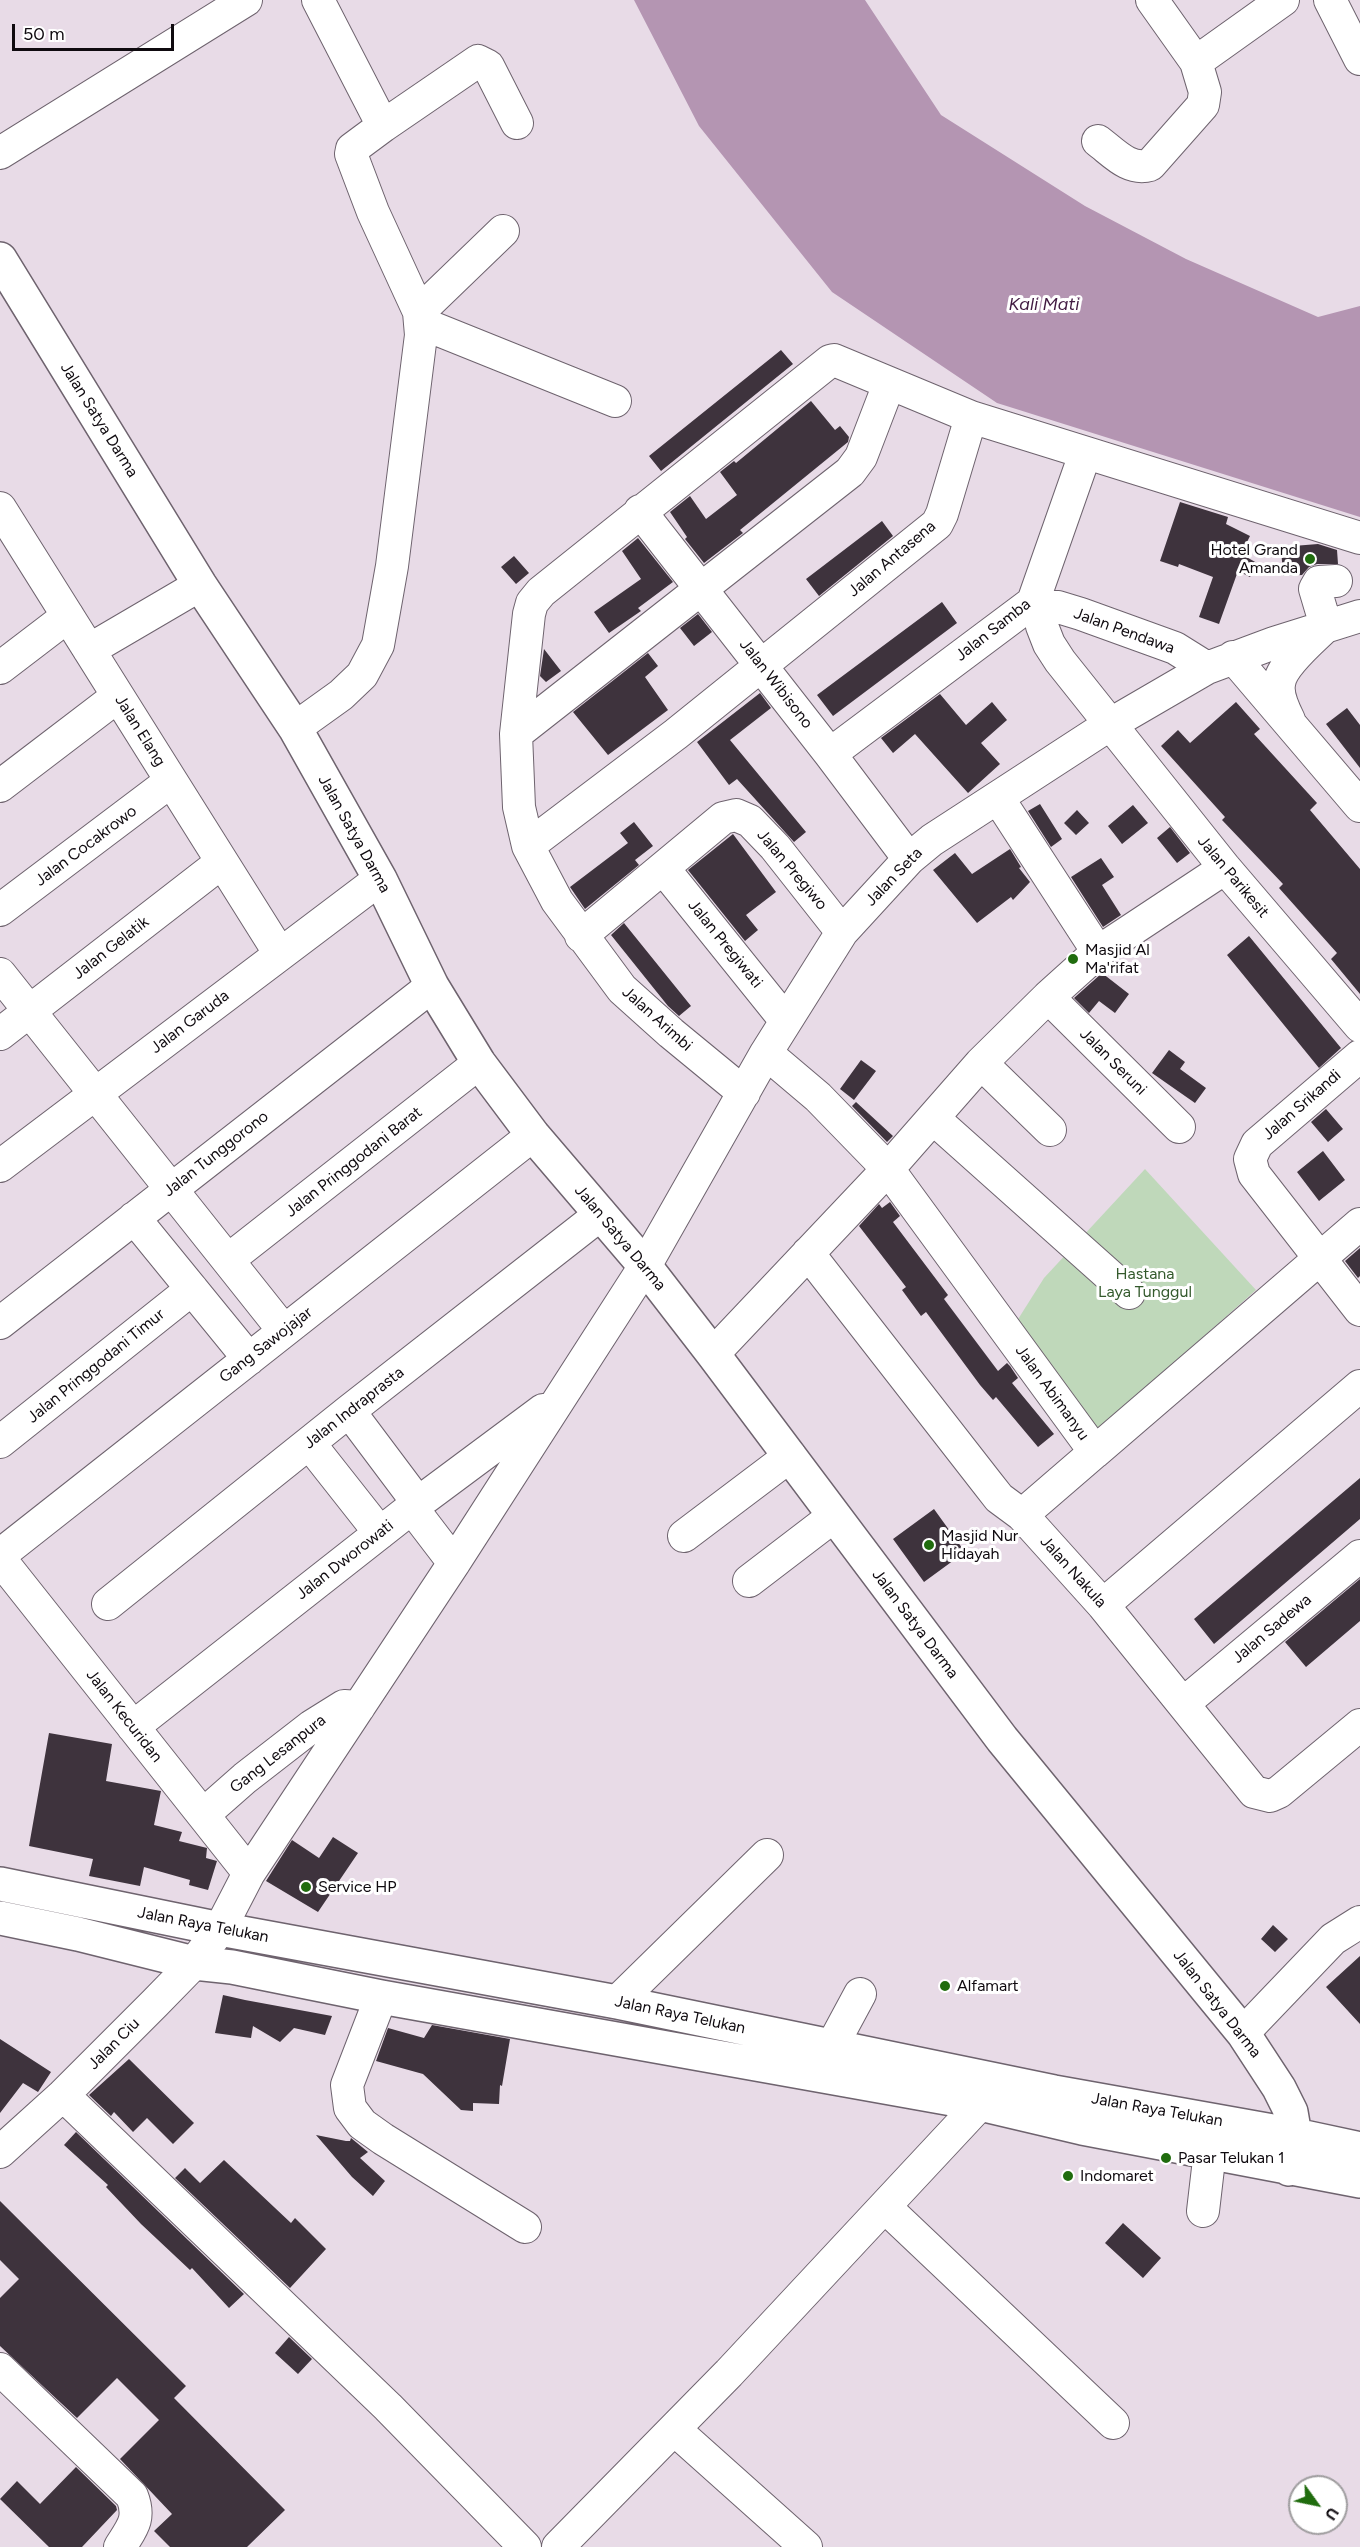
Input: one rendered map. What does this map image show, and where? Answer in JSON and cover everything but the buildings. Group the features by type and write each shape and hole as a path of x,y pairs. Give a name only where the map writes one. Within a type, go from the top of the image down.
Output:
{"main road":[{"name":"Jalan Satya Darma","path":"1,265 200,585 295,728 380,879 432,986 479,1063 533,1135 645,1266 1002,1739 1243,2033 1291,2112 1295,2135 1289,2169"},
{"name":"Jalan Raya Telukan","path":"0,1884 220,1929 617,2002 1054,2092 1295,2135 1360,2149"},
{"name":"Jalan Raya Telukan","path":"0,1918 78,1934 194,1963 232,1967 381,1997 980,2104 1082,2128 1360,2181"}],"street":[{"path":"0,153 246,0"},
{"path":"318,0 383,126"},
{"path":"1098,141 1129,164 1139,168 1150,165 1203,105 1205,92 1196,62 1152,0"},
{"path":"1196,62 1283,0"},
{"path":"1330,0 1360,58"},
{"path":"295,728 341,695 362,675 378,645 392,566 421,352 420,318 373,212 351,154 352,149 478,61 488,66 517,123"},
{"path":"420,318 503,231"},
{"path":"420,318 615,401"},
{"name":"Jalan Arimbi","path":"744,1093 622,989 580,936 546,884 528,846 519,807 516,734 529,614 532,603 541,592 830,361 840,361 889,384"},
{"path":"516,734 857,465 889,384 970,417 1360,538"},
{"name":"Jalan Antasena","path":"528,846 676,734 937,524 942,514 970,417"},
{"name":"Jalan Samba","path":"830,754 1035,604 1085,454"},
{"name":"Jalan Elang","path":"0,508 9,542 68,616 280,954"},
{"name":"Jalan Wibisono","path":"640,511 909,858"},
{"path":"1291,726 1282,705 1279,683 1290,662 1326,626 1315,589 1319,582 1336,580"},
{"path":"89,650 200,585"},
{"name":"Jalan Pendawa","path":"1035,604 1058,607 1220,662 1291,726 1360,806"},
{"name":"Jalan Parikesit","path":"1035,604 1049,644 1109,725 1225,868 1360,1026"},
{"path":"0,668 68,616"},
{"name":"Jalan Seta","path":"454,1563 645,1266 766,1053 842,932 909,858 932,840 1109,725 1220,662 1360,616"},
{"path":"0,786 118,696"},
{"name":"Jalan Cocakrowo","path":"0,910 171,781"},
{"path":"998,798 1098,952"},
{"name":"Jalan Pregiwo","path":"663,868 723,818 736,815 750,821 775,847 842,932"},
{"name":"Jalan Gelatik","path":"0,1034 222,861"},
{"path":"580,936 663,868"},
{"name":"Jalan Pregiwati","path":"663,868 786,1021"},
{"path":"713,1354 888,1169 981,1063 1048,997 1098,952 1225,868"},
{"name":"Jalan Garuda","path":"0,1166 380,879"},
{"path":"0,974 284,1330"},
{"name":"Jalan Tunggorono","path":"0,1323 432,986"},
{"name":"Jalan Seruni","path":"1048,997 1179,1127"},
{"name":"Jalan Abimanyu","path":"766,1053 818,1097 888,1169 1095,1452 1360,1224"},
{"name":"Jalan Srikandi","path":"1319,1259 1254,1174 1250,1159 1257,1144 1360,1056"},
{"name":"Jalan Pringgodani Barat","path":"228,1260 479,1063"},
{"path":"981,1063 1050,1131"},
{"path":"934,1119 1129,1293"},
{"name":"Gang Sawojajar","path":"0,1557 533,1135"},
{"name":"Jalan Indraprasta","path":"108,1604 349,1411 602,1214"},
{"path":"134,1218 249,1359"},
{"name":"Jalan Nakula","path":"808,1253 988,1484 1010,1507 1022,1515 1103,1605 1254,1792 1262,1796 1270,1796 1279,1792 1360,1725"},
{"path":"1319,1259 1360,1310"},
{"name":"Jalan Pringgodani Timur","path":"0,1442 192,1289"},
{"path":"1103,1605 1360,1386"},
{"name":"Jalan Dworowati","path":"133,1726 415,1505 560,1398"},
{"path":"349,1411 454,1563"},
{"path":"309,1443 380,1533"},
{"path":"1022,1515 1095,1452"},
{"path":"684,1536 790,1456"},
{"path":"749,1581 834,1516"},
{"name":"Jalan Sadewa","path":"1184,1703 1360,1556"},
{"name":"Jalan Kecuridan","path":"0,1557 249,1873"},
{"name":"Jalan Ciu","path":"0,2152 63,2095 194,1963 220,1929 249,1873 454,1563"},
{"name":"Gang Lesanpura","path":"203,1815 245,1778 312,1726 344,1706 359,1707"},
{"path":"617,2002 767,1855"},
{"path":"1243,2033 1333,1939 1360,1922"},
{"path":"832,2046 861,1994"},
{"path":"381,1997 347,2085 350,2108 362,2124 383,2139 525,2227"},
{"path":"63,2095 388,2407 525,2547"},
{"path":"558,2547 885,2207 980,2104"},
{"path":"1203,2211 1210,2151"},
{"path":"885,2207 1113,2423"},
{"path":"0,2369 132,2496 137,2509 135,2521 120,2547"},
{"path":"674,2428 806,2547"}],"green space":[{"name":"Hastana Laya Tunggul","path":"1145,1169 1256,1290 1095,1433 1015,1324 1044,1278"}],"water":[{"name":"Kali Mati","path":"634,0 865,0 941,115 1085,206 1186,259 1318,317 1360,306 1360,517 997,403 832,292 699,126"}],"place":[{"name":"Hotel Grand Amanda","path":"1310,559"},
{"name":"Masjid Al Ma'rifat","path":"1073,959"},
{"name":"Masjid Nur Hidayah","path":"929,1545"},
{"name":"Service HP","path":"306,1887"},
{"name":"Alfamart","path":"945,1986"},
{"name":"Pasar Telukan 1","path":"1166,2158"},
{"name":"Indomaret","path":"1068,2176"}]}
